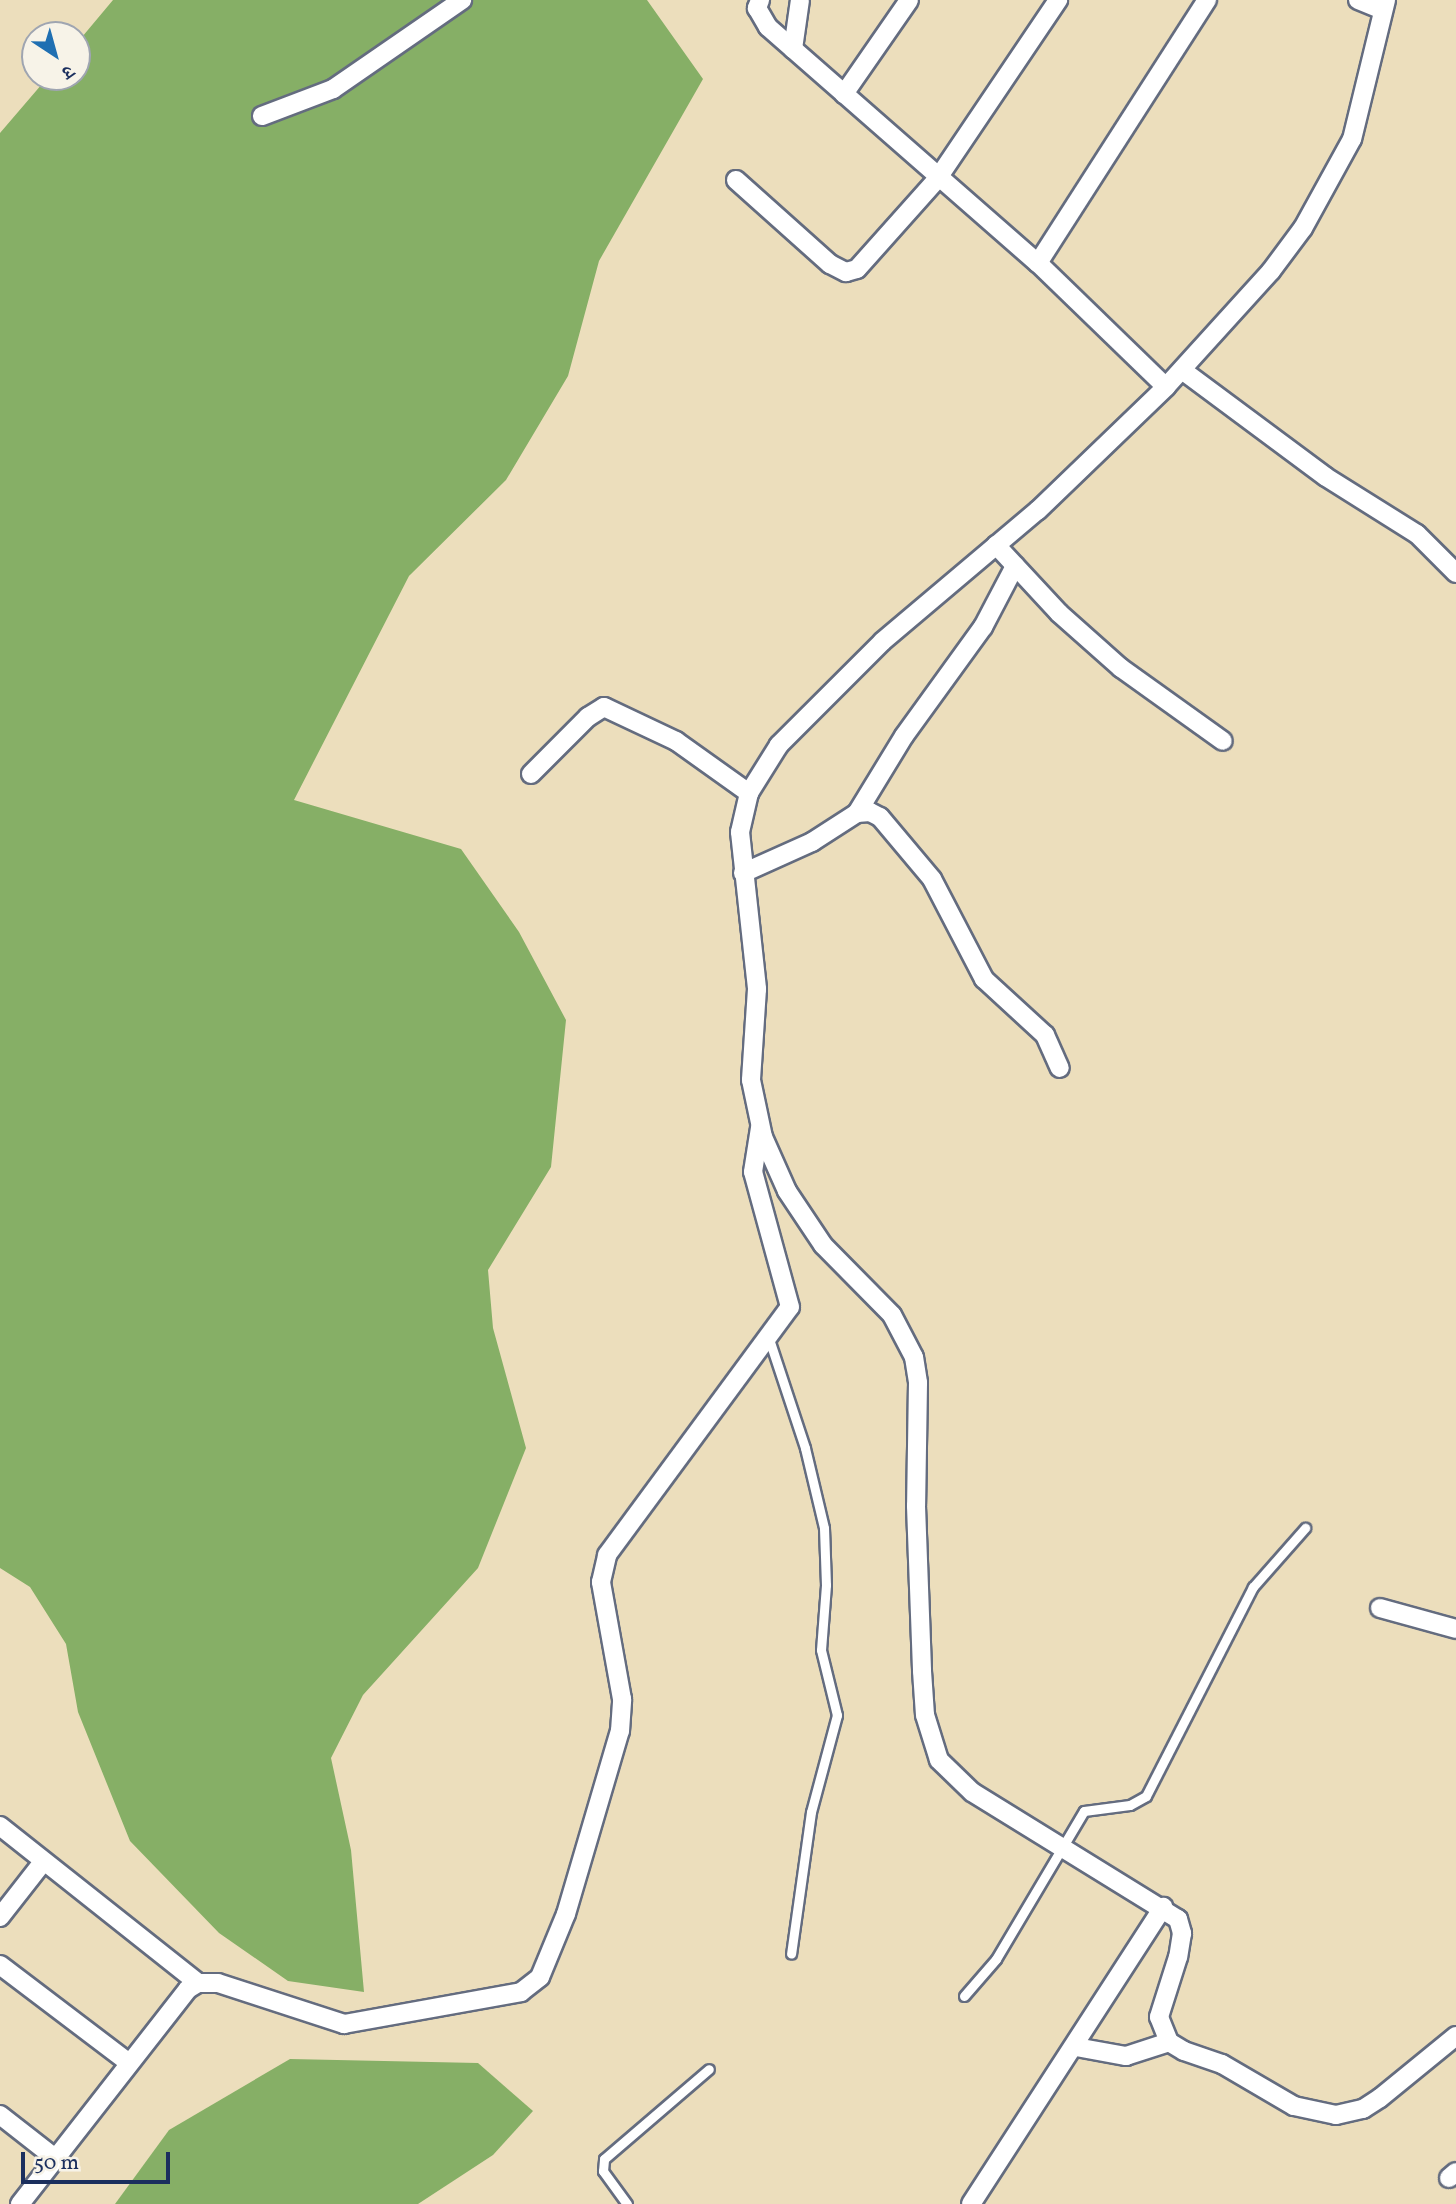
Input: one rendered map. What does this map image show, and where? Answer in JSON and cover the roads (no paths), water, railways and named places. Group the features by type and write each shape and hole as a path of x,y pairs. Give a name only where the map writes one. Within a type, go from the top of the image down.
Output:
{"street":[{"path":"262,116 333,89 462,0"},
{"path":"760,0 760,16 793,49 1038,263 1166,387"},
{"path":"793,49 800,0"},
{"path":"844,94 909,0"},
{"path":"736,180 830,264 846,272 857,269 938,178 1058,0"},
{"path":"1038,263 1208,0"},
{"path":"1169,2042 1159,2017 1182,1933 1178,1919 972,1792 950,1775 933,1748 922,1671 916,1506 918,1383 914,1357 902,1328 842,1268 806,1220 773,1164 760,1128 751,1080 755,956 740,832 748,793 779,745 882,642 996,545 1166,387 1271,271 1303,228 1352,139 1384,5 1358,0"},
{"path":"1182,370 1326,477 1417,534 1456,573"},
{"path":"996,545 1121,668 1223,741"},
{"path":"743,873 812,842 857,813 904,736 983,627 1015,566"},
{"path":"531,774 587,717 604,707 676,741 748,793"},
{"path":"857,813 870,812 880,817 932,879 984,979 1045,1035 1060,1068"},
{"path":"20,2204 188,1989 198,1983 218,1983 344,2024 521,1992 540,1978 566,1913 620,1731 622,1699 601,1582 607,1555 672,1462 787,1314 790,1299 752,1172 760,1128"},
{"path":"1380,1608 1456,1629"},
{"path":"0,1826 198,1983"},
{"path":"0,1917 43,1862"},
{"path":"971,2204 1076,2047 1163,1908"},
{"path":"0,1965 129,2063"},
{"path":"1076,2047 1126,2056 1169,2042 1237,2072 1294,2106 1336,2115 1372,2104 1456,2036"},
{"path":"0,2115 55,2158"}],"lane":[{"path":"769,1339 802,1437 822,1518 826,1585 821,1650 837,1715 811,1812 791,1954"},
{"path":"964,1996 996,1959 1084,1811 1130,1805 1146,1796 1253,1587 1306,1528"},
{"path":"627,2204 603,2171 604,2159 709,2069"}]}
